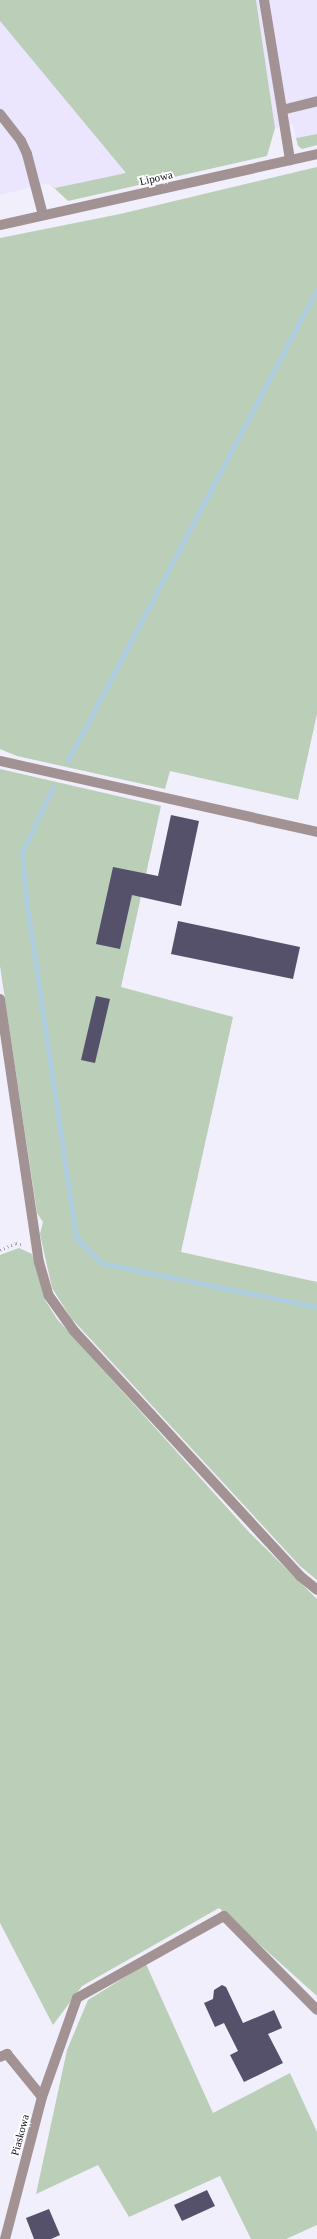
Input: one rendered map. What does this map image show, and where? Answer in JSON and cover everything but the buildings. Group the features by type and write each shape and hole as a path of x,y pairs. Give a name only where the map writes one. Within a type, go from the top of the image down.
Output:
{"street":[{"path":"264,0 290,160"},
{"path":"282,110 317,101"},
{"path":"0,114 20,141 27,154 43,215"},
{"name":"Lipowa","path":"0,225 317,154"},
{"path":"0,761 317,832"},
{"path":"0,999 38,1255 49,1296 63,1319 300,1576 317,1590"},
{"name":"Piaskowa","path":"5,2239 42,2097 77,1998 224,1916 317,2010"},
{"path":"0,2057 7,2054 42,2097"}],"path":[{"path":"0,1250 19,1244 38,1255"}],"shaded area":[{"path":"256,0 317,0 317,134 296,138 293,124 275,128"},
{"path":"0,21 126,173 55,188 49,183 0,195"}],"green space":[{"path":"0,0 256,0 275,128 267,156 68,201 49,183 55,188 126,173 0,21"},
{"path":"317,134 317,145 302,149 298,146 296,138"},
{"path":"317,167 317,714 298,800 170,771 165,789 17,756 0,749 0,238 120,214"},
{"path":"0,769 161,806 121,987 233,1017 181,1252 317,1282 317,1580 300,1566 71,1318 52,1288 40,1234 43,1222 37,1213 0,966"},
{"path":"19,1248 32,1254 45,1300 57,1319 249,1532 317,1599 317,1996 219,1908 82,1986 53,2025 0,1923 0,1255"},
{"path":"146,1964 213,2113 290,2073 317,2132 317,2225 286,2239 251,2239 220,2176 129,2217 98,2165 36,2194 67,2050 88,2000"}],"waterway":[{"path":"67,762 317,289"},
{"path":"53,787 22,852 26,899 76,1237 101,1263 317,1307"}]}
